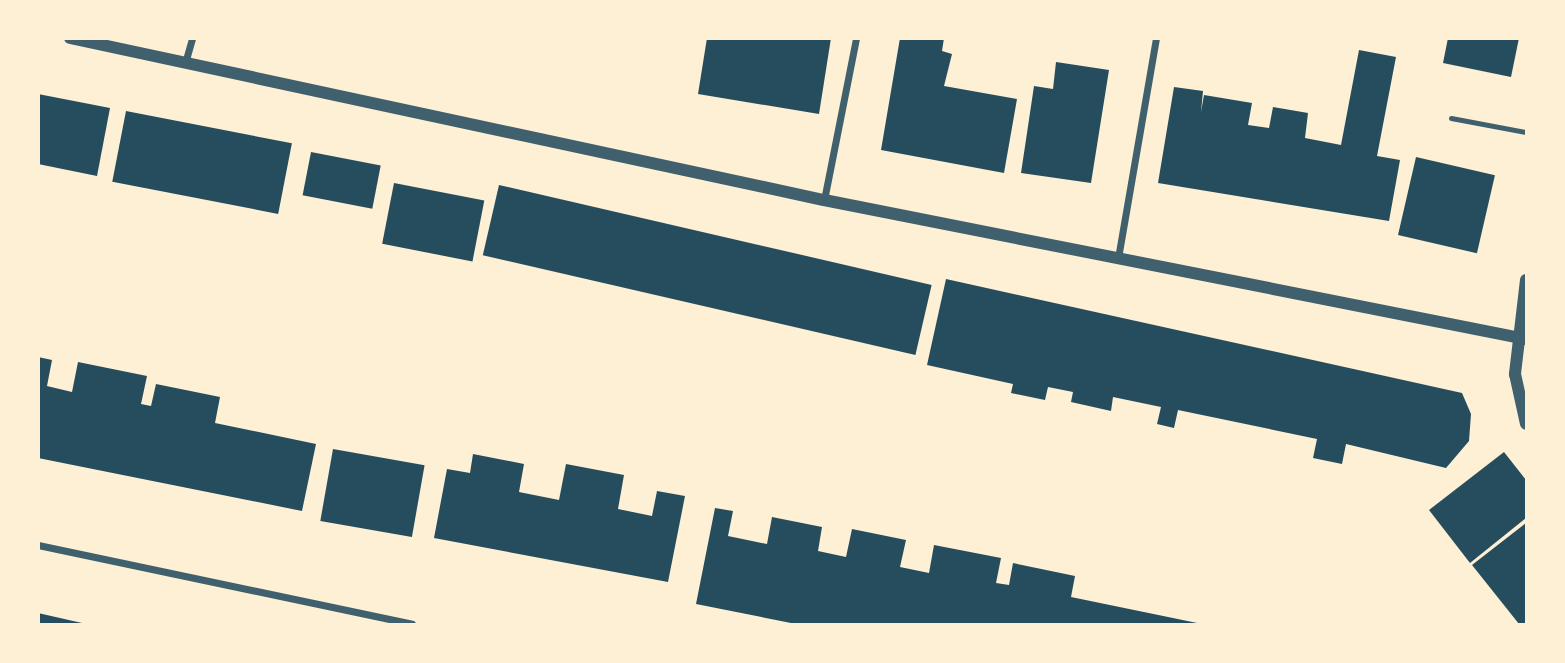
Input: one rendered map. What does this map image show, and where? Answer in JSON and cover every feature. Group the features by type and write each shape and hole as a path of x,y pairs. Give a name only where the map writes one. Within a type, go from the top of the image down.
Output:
{"street":[{"path":"70,38 824,200 1521,338"},
{"path":"185,63 192,38"},
{"path":"824,200 856,38"},
{"path":"1118,258 1156,38"},
{"path":"1527,280 1515,374 1527,424"},
{"path":"38,545 412,625"}],"lane":[{"path":"1451,118 1527,132"}],"building":[{"path":"707,38 831,38 819,114 698,94"},
{"path":"900,38 944,38 942,51 952,54 944,86 1017,99 1004,173 881,150"},
{"path":"1448,38 1519,38 1511,77 1443,63"},
{"path":"1359,50 1396,57 1377,156 1400,160 1389,221 1158,183 1174,87 1203,91 1201,112 1204,95 1252,103 1248,125 1269,128 1273,107 1308,113 1305,138 1341,145"},
{"path":"1056,62 1109,70 1091,183 1021,173 1034,86 1053,89"},
{"path":"38,94 110,108 97,176 38,164"},
{"path":"126,111 292,143 278,214 112,182"},
{"path":"311,152 381,166 372,209 303,195"},
{"path":"1416,157 1495,175 1477,253 1398,235"},
{"path":"394,183 484,201 472,261 382,244"},
{"path":"499,185 932,285 915,355 483,255"},
{"path":"946,279 1462,393 1471,414 1469,441 1446,468 1346,444 1342,464 1313,458 1317,439 1178,410 1174,428 1157,424 1161,407 1113,397 1111,411 1071,402 1073,392 1048,387 1045,400 1011,393 1013,384 927,365"},
{"path":"38,357 52,360 47,386 72,392 78,362 147,376 141,404 151,406 156,384 220,397 215,423 316,444 302,511 38,458"},
{"path":"333,449 425,465 412,537 320,521"},
{"path":"1504,452 1526,480 1526,518 1470,563 1429,510"},
{"path":"473,454 524,464 519,492 559,500 566,464 624,475 618,509 652,516 657,491 685,496 668,582 434,538 447,469 470,473"},
{"path":"715,508 733,511 728,536 767,544 772,517 822,527 818,551 846,557 852,529 906,540 900,567 929,573 934,545 1001,558 996,583 1009,585 1013,563 1075,576 1071,597 1202,624 796,624 696,604"},
{"path":"1526,523 1526,624 1519,624 1472,565"},
{"path":"38,613 82,623 82,624 38,624"}]}
